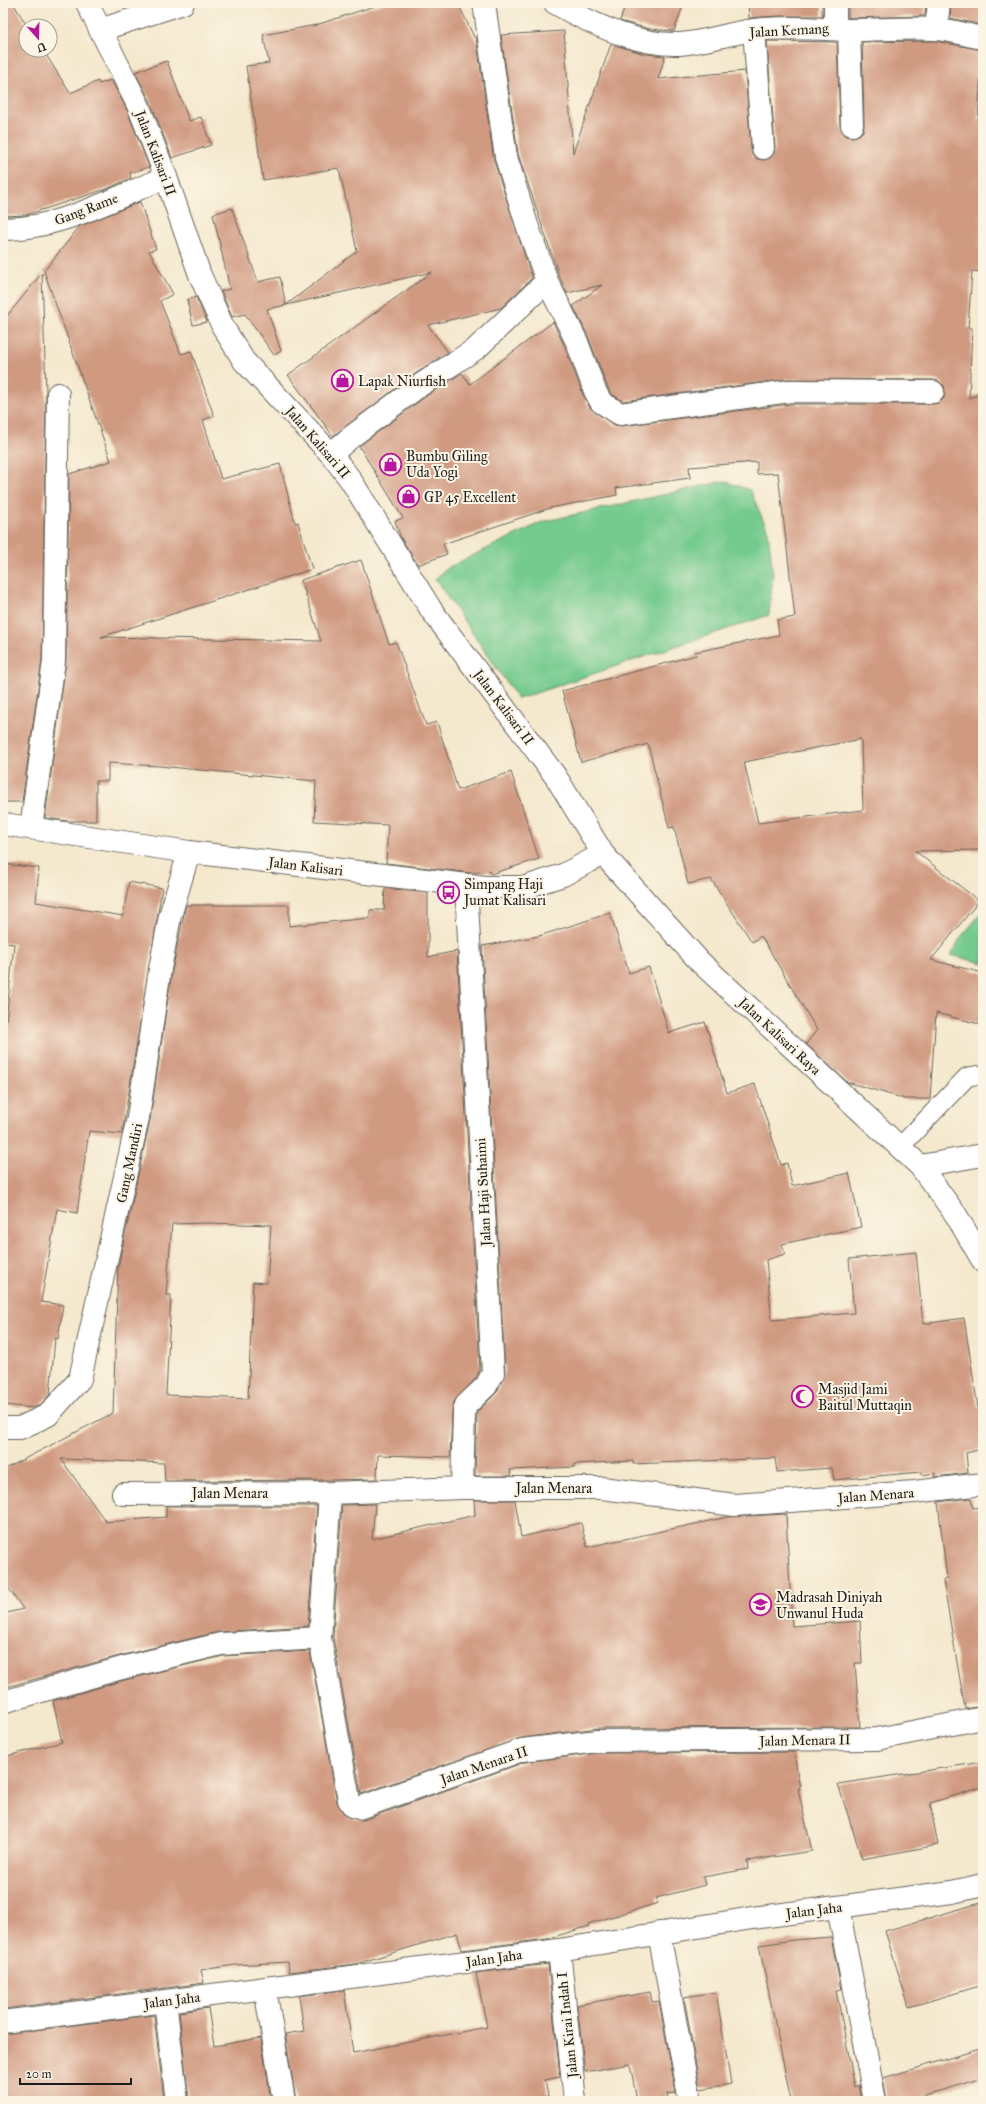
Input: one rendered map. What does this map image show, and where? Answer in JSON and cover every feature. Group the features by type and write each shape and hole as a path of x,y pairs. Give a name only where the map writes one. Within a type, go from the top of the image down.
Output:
{"street":[{"name":"Jalan Kalisari II","path":"87,3 138,105 166,177 200,275 232,344 259,378 331,454 368,505 409,576 432,611 556,777 603,854"},
{"path":"100,30 133,18 184,3"},
{"path":"484,3 506,158 526,225 547,281 577,342 598,396 607,408 620,414 790,391 933,392"},
{"name":"Jalan Kemang","path":"555,3 582,18 631,36 654,42 679,44 708,40 754,30 936,29 983,38"},
{"path":"835,3 842,29 852,125"},
{"path":"936,29 939,3"},
{"path":"754,30 763,148"},
{"name":"Gang Rame","path":"3,229 20,229 52,222 166,177"},
{"path":"331,454 351,437 419,386 477,348 547,281"},
{"path":"31,828 54,661 58,394"},
{"name":"Jalan Kalisari","path":"3,824 189,852 466,885 526,887 563,875 603,854"},
{"name":"Gang Mandiri","path":"3,1428 20,1428 48,1414 80,1379 138,1118 160,969 170,916 189,852"},
{"name":"Jalan Kalisari Raya","path":"603,854 700,962 920,1166 956,1216 983,1261"},
{"name":"Jalan Haji Suhaimi","path":"462,1488 464,1412 466,1405 486,1386 493,1373 466,885"},
{"path":"920,1166 983,1155"},
{"name":"Jalan Menara","path":"123,1494 330,1493 462,1488 602,1488 734,1505 914,1492 983,1484"},
{"name":"Jalan Menara II","path":"330,1493 320,1638 348,1800 353,1806 359,1808 522,1750 598,1741 877,1738 983,1718"},
{"path":"3,1702 122,1668 222,1644 320,1638"},
{"name":"Jalan Jaha","path":"3,2022 559,1950 752,1918 952,1892 983,1884"},
{"path":"838,1907 874,2101"},
{"path":"659,1933 690,2101"},
{"name":"Jalan Kirai Indah I","path":"559,1950 575,2101"},
{"path":"265,1989 284,2101"},
{"path":"165,2000 177,2101"}],"lane":[{"path":"900,1147 967,1077 977,1075 983,1077"}],"green space":[{"path":"724,481 750,490 768,531 773,575 769,615 518,699 435,579 449,567 542,522"},
{"path":"983,911 983,963 951,955 961,937"}],"building":[{"path":"3,3 13,3 22,18 18,18 18,58 48,58 70,93 98,81 99,84 111,80 127,110 149,167 130,173 131,178 109,188 26,215 3,216"},
{"path":"384,3 458,3 474,37 476,37 494,161 532,278 501,308 428,325 448,352 412,376 333,436 288,375 432,272 286,305 357,251 339,168 263,180 246,66 269,63 263,35 316,25"},
{"path":"626,3 684,3 674,31 650,29 620,21"},
{"path":"748,3 822,3 822,16 778,16 749,18"},
{"path":"848,3 926,3 925,16 851,18 848,17"},
{"path":"951,3 983,3 983,25 950,18"},
{"path":"564,31 573,153 611,44 645,54 665,56 658,79 745,71 752,155 757,159 764,160 770,158 774,153 775,147 767,41 837,42 840,126 846,136 852,137 859,135 863,131 864,125 862,42 935,41 982,50 978,121 983,119 983,272 972,271 968,328 972,328 969,398 983,393 983,850 915,851 979,901 931,960 983,973 983,1025 936,1013 930,1099 905,1099 847,1082 806,1044 817,1030 761,936 752,942 711,879 688,884 674,827 669,828 648,744 581,762 562,691 696,655 695,652 779,635 777,620 795,617 778,473 757,474 757,462 689,467 690,478 616,488 617,495 550,508 443,544 447,554 418,565 401,538 395,521 403,518 359,446 426,396 462,373 470,384 553,322 565,347 583,395 590,408 613,425 621,426 791,404 933,404 939,403 944,398 944,386 939,381 933,380 788,379 623,401 610,393 588,336 573,306 602,285 567,293 559,276 518,154 501,35","holes":["861,739 863,810 758,823 744,762"]},
{"path":"167,61 189,121 201,117 211,145 172,158 150,100 135,72"},
{"path":"140,202 156,249 149,251 173,294 160,301 181,354 191,351 214,416 203,420 221,479 280,464 295,523 298,522 312,569 101,637 321,641 301,580 361,560 389,644 396,642 426,725 437,722 458,790 511,772 539,859 491,874 489,871 471,873 386,863 388,825 314,821 316,781 159,766 108,763 108,781 96,781 96,821 68,821 45,818 66,661 69,474 111,461 44,271 80,226"},
{"path":"232,208 258,282 280,277 286,305 267,309 281,351 274,355 245,314 232,317 221,291 230,289 213,214"},
{"path":"42,273 46,392 42,660 22,802 3,802 3,321"},
{"path":"196,297 207,322 193,325 187,300"},
{"path":"3,864 39,868 36,902 123,916 129,882 162,888 122,1134 89,1131 77,1213 57,1209 41,1302 63,1305 58,1339 55,1338 50,1394 40,1405 34,1408 3,1405 3,1051 14,944 3,943"},
{"path":"385,888 428,893 428,957 457,951 480,1370 476,1378 454,1402 452,1412 450,1457 378,1455 377,1479 165,1481 164,1463 61,1459 106,1522 166,1517 166,1506 317,1506 308,1626 218,1632 119,1656 3,1688 3,1614 23,1609 3,1580 3,1470 113,1413 118,1267 150,1120 172,971 186,905 289,905 289,926 370,918 370,910 384,910","holes":["208,1223 271,1225 267,1283 253,1282 248,1399 166,1395 171,1295 166,1295 172,1224"]},
{"path":"610,913 629,973 649,967 669,1033 705,1022 727,1093 755,1084 781,1165 787,1163 792,1186 849,1173 861,1227 782,1244 785,1254 766,1260 772,1320 854,1313 849,1259 916,1252 923,1324 964,1318 978,1408 983,1407 983,1449 966,1453 968,1473 935,1477 935,1473 922,1475 921,1472 834,1480 832,1468 777,1472 775,1458 633,1464 633,1461 575,1464 575,1467 510,1470 511,1476 475,1476 477,1412 497,1392 505,1372 482,946 539,936"},
{"path":"971,1498 973,1508 983,1507 983,1706 965,1709 943,1580 947,1579 938,1502"},
{"path":"474,1500 515,1500 521,1537 581,1523 587,1547 728,1517 786,1514 792,1626 860,1621 862,1663 855,1663 860,1727 598,1728 521,1738 361,1794 333,1637 342,1505 375,1504 372,1539 475,1515"},
{"path":"310,1651 337,1802 343,1813 349,1818 363,1820 525,1762 599,1753 794,1752 800,1789 798,1789 812,1851 747,1861 748,1869 703,1877 705,1885 656,1898 658,1903 588,1924 589,1926 547,1939 462,1950 457,1933 356,1964 289,1972 288,1962 235,1965 201,1970 204,1983 3,2009 3,1757 62,1742 53,1701 125,1680 223,1656"},
{"path":"983,1762 983,1787 930,1803 938,1845 862,1859 838,1784"},
{"path":"983,1902 983,1985 909,2007 885,1931"},
{"path":"831,1937 841,1989 836,1990 855,2087 859,2085 862,2101 791,2101 759,1945"},
{"path":"548,1964 560,2077 545,2080 548,2096 519,2101 296,2101 285,2034 304,2031 299,1996 344,1990 353,2053 487,2027 476,1973"},
{"path":"650,1992 652,2002 659,2001 676,2093 667,2094 668,2101 637,2101 630,2064 585,2072 577,2005"},
{"path":"716,1992 731,2084 700,2089 684,1997"},
{"path":"208,2008 214,2046 261,2038 271,2101 189,2101 179,2012"},
{"path":"154,2015 164,2101 3,2101 3,2034"},
{"path":"983,2048 983,2078 905,2101 887,2101 883,2078"}],"place":[{"name":"Lapak Niurfish","path":"342,381"},
{"name":"Bumbu Giling Uda Yogi","path":"391,464"},
{"name":"GP 45 Excellent","path":"409,497"},
{"name":"Simpang Haji Jumat Kalisari","path":"449,892"},
{"name":"Masjid Jami Baitul Muttaqin","path":"802,1397"},
{"name":"Madrasah Diniyah Unwanul Huda","path":"761,1605"}]}
